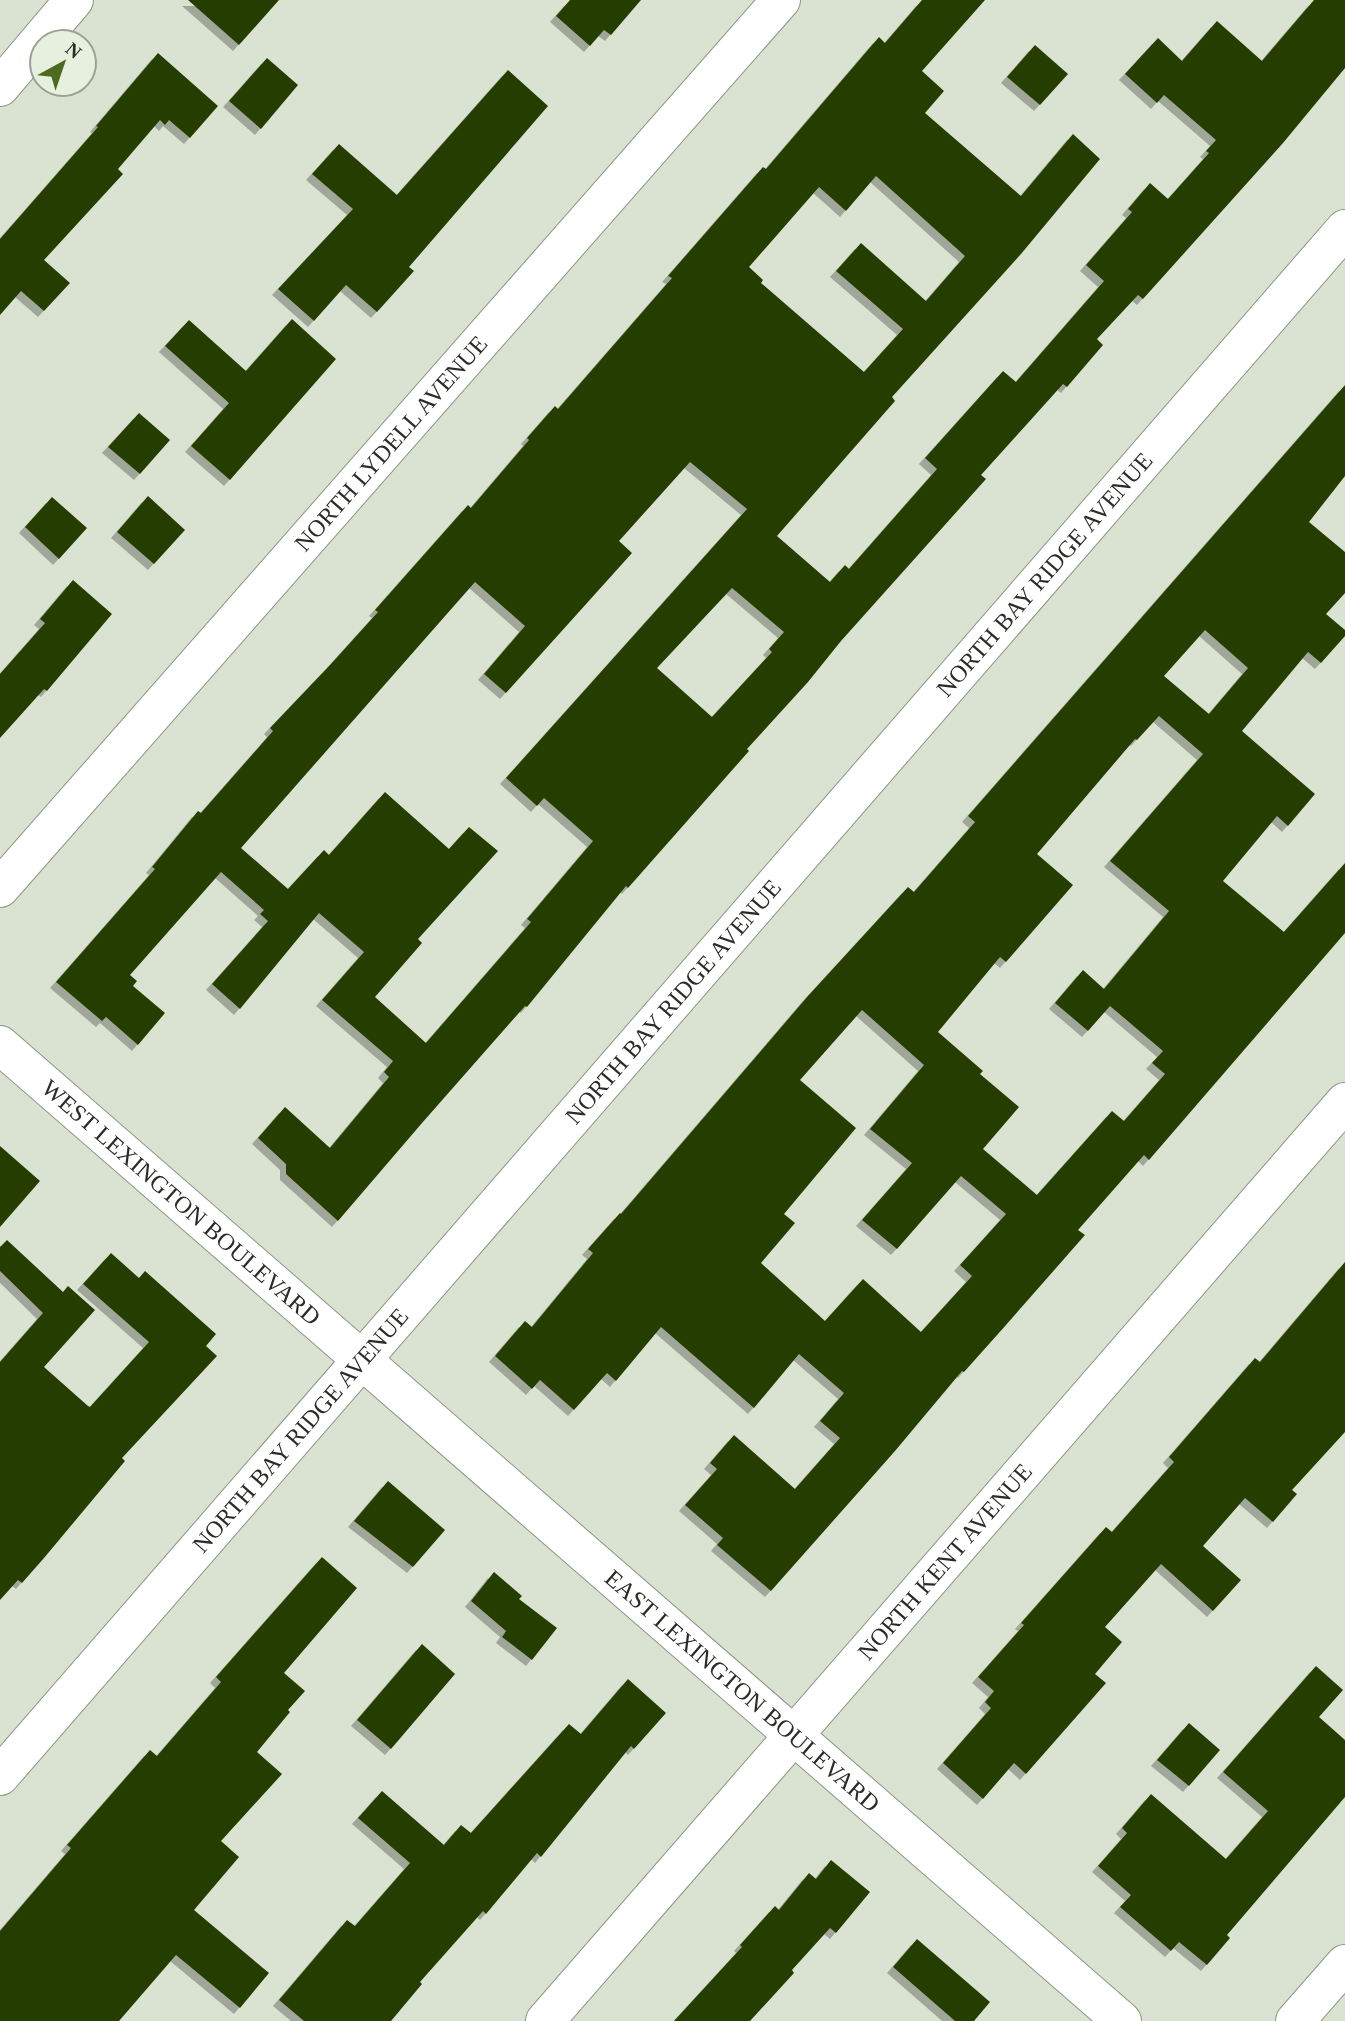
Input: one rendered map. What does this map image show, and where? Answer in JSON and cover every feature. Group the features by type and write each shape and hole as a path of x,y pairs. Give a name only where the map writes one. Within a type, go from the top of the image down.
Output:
{"street":[{"path":"0,87 75,0"},
{"name":"NORTH LYDELL AVENUE","path":"0,888 781,0"},
{"name":"NORTH BAY RIDGE AVENUE","path":"0,1776 1345,229"},
{"name":"WEST LEXINGTON BOULEVARD","path":"0,1045 362,1361"},
{"name":"NORTH KENT AVENUE","path":"545,2021 1345,1102"},
{"name":"EAST LEXINGTON BOULEVARD","path":"362,1361 1122,2021"},
{"path":"1295,2021 1345,1964"}],"building":[{"path":"188,0 279,0 239,45"},
{"path":"570,0 641,0 611,35 604,30 590,46 556,16"},
{"path":"922,0 985,0 922,71 944,91 925,113 1021,196 1073,134 1100,159 1021,254 892,397 895,401 777,536 830,582 845,565 849,569 937,469 925,458 1003,371 1016,382 1104,281 1086,265 1132,212 1128,209 1150,183 1168,199 1209,153 1206,151 1216,140 1164,95 1157,103 1125,74 1158,38 1182,61 1217,21 1262,61 1314,0 1345,0 1345,68 1283,143 1143,299 1138,295 1097,339 1103,345 1067,387 1063,384 981,475 986,479 841,641 747,749 749,751 628,888 626,886 527,1007 525,1006 338,1221 286,1174 286,1164 258,1138 285,1107 330,1148 389,1077 384,1072 393,1061 322,1000 364,952 319,913 240,1009 212,984 268,921 260,914 264,910 221,872 130,975 137,981 133,986 165,1013 138,1045 106,1017 102,1021 56,982 155,869 152,867 198,811 201,813 273,731 270,728 378,612 375,610 468,505 471,508 555,406 558,409 672,278 668,276 763,167 766,169 879,37 885,43","holes":["876,176 965,256 926,301 861,243 836,271 903,329 864,372 761,283 763,280 749,267 819,187 846,211","690,462 747,509 506,778 537,806 544,798 593,841 527,919 531,922 426,1043 375,997 422,943 418,939 498,851 469,827 449,849 385,792 329,855 324,850 288,889 241,848 475,582 525,626 484,674 506,693 632,553 619,541","732,588 784,632 769,649 772,652 712,717 657,668"]},
{"path":"1035,45 1068,74 1040,105 1007,77"},
{"path":"158,53 218,106 190,138 169,120 165,125 160,120 118,169 123,174 44,260 70,283 44,311 21,291 0,315 0,239 98,127 96,126"},
{"path":"267,58 298,85 261,129 229,101"},
{"path":"508,70 548,106 409,267 414,271 377,312 346,285 314,321 278,289 353,209 312,174 339,144 397,195"},
{"path":"292,319 336,359 230,480 191,446 229,403 165,346 189,320 246,371"},
{"path":"1345,385 1345,476 1309,522 1345,552 1345,593 1326,614 1345,630 1345,636 1321,663 1308,652 1242,731 1315,794 1288,826 1277,816 1223,881 1284,932 1345,863 1345,933 1149,1160 1144,1155 1078,1230 1085,1235 964,1372 962,1371 771,1591 717,1545 723,1538 685,1505 717,1469 710,1463 734,1435 795,1489 840,1438 820,1421 844,1393 799,1354 754,1408 661,1327 616,1381 607,1373 574,1410 540,1380 532,1389 495,1356 525,1321 532,1327 593,1253 588,1249 808,996 908,887 914,892 975,822 968,816","holes":["1205,630 1248,668 1209,714 1164,676","1159,716 1203,754 1110,861 1169,911 1104,989 1083,970 1055,1003 1088,1031 1110,1006 1163,1051 1152,1063 1165,1074 1124,1121 1112,1111 1037,1195 983,1149 1019,1107 980,1074 983,1071 938,1032 1000,957 1006,962 1073,885 1037,854 1135,739 1137,740","862,1010 924,1065 870,1129 912,1163 862,1220 897,1249 961,1176 1006,1214 960,1265 972,1276 921,1332 863,1279 825,1321 761,1263 795,1223 784,1214 856,1128 800,1080"]},
{"path":"139,413 170,440 140,474 108,447"},
{"path":"148,496 185,530 154,564 117,532"},
{"path":"52,497 87,528 59,559 25,527"},
{"path":"73,580 112,614 47,691 44,689 0,738 0,674 45,623 40,619"},
{"path":"0,1146 40,1181 0,1227"},
{"path":"7,1240 63,1292 68,1286 95,1310 44,1367 88,1406 90,1407 149,1342 83,1284 111,1253 139,1278 145,1271 216,1334 206,1346 217,1356 122,1458 125,1461 22,1583 18,1580 0,1600 0,1362 43,1313 0,1271 0,1247"},
{"path":"1345,1262 1345,1432 1292,1490 1297,1494 1273,1522 1245,1498 1203,1546 1241,1580 1213,1611 1161,1564 1105,1627 1122,1642 1095,1674 1106,1683 1026,1774 1014,1763 983,1799 943,1763 991,1708 985,1702 994,1691 978,1677 1024,1625 1021,1623 1106,1527 1112,1532 1174,1462 1169,1457 1255,1358 1260,1362"},
{"path":"388,1481 445,1530 413,1567 354,1521"},
{"path":"322,1557 357,1588 284,1673 305,1691 257,1752 282,1774 221,1841 239,1857 194,1910 269,1973 240,2008 176,1955 119,2021 0,2021 0,1931 71,1848 67,1845 150,1750 157,1756 221,1682 216,1677"},
{"path":"494,1572 522,1596 519,1599 557,1628 532,1660 502,1637 506,1631 471,1601"},
{"path":"422,1644 455,1674 391,1749 357,1720"},
{"path":"1316,1666 1343,1690 1319,1717 1345,1740 1345,1797 1227,1935 1230,1938 1207,1965 1179,1942 1171,1951 1120,1907 1131,1895 1098,1866 1127,1833 1122,1828 1151,1794 1226,1859 1268,1811 1223,1772"},
{"path":"628,1679 666,1713 634,1749 631,1746 541,1857 537,1853 486,1914 483,1911 420,1982 422,1984 391,2021 304,2021 279,2000 347,1920 355,1926 410,1863 358,1818 382,1791 444,1845 461,1825 471,1833 569,1724 581,1734"},
{"path":"1189,1723 1220,1750 1189,1786 1157,1760"},
{"path":"831,1860 870,1892 836,1933 830,1928 750,2021 674,2021 742,1947 740,1945 775,1906 779,1910 809,1873 816,1879"},
{"path":"917,1939 990,2002 974,2021 955,2021 893,1967"}]}
